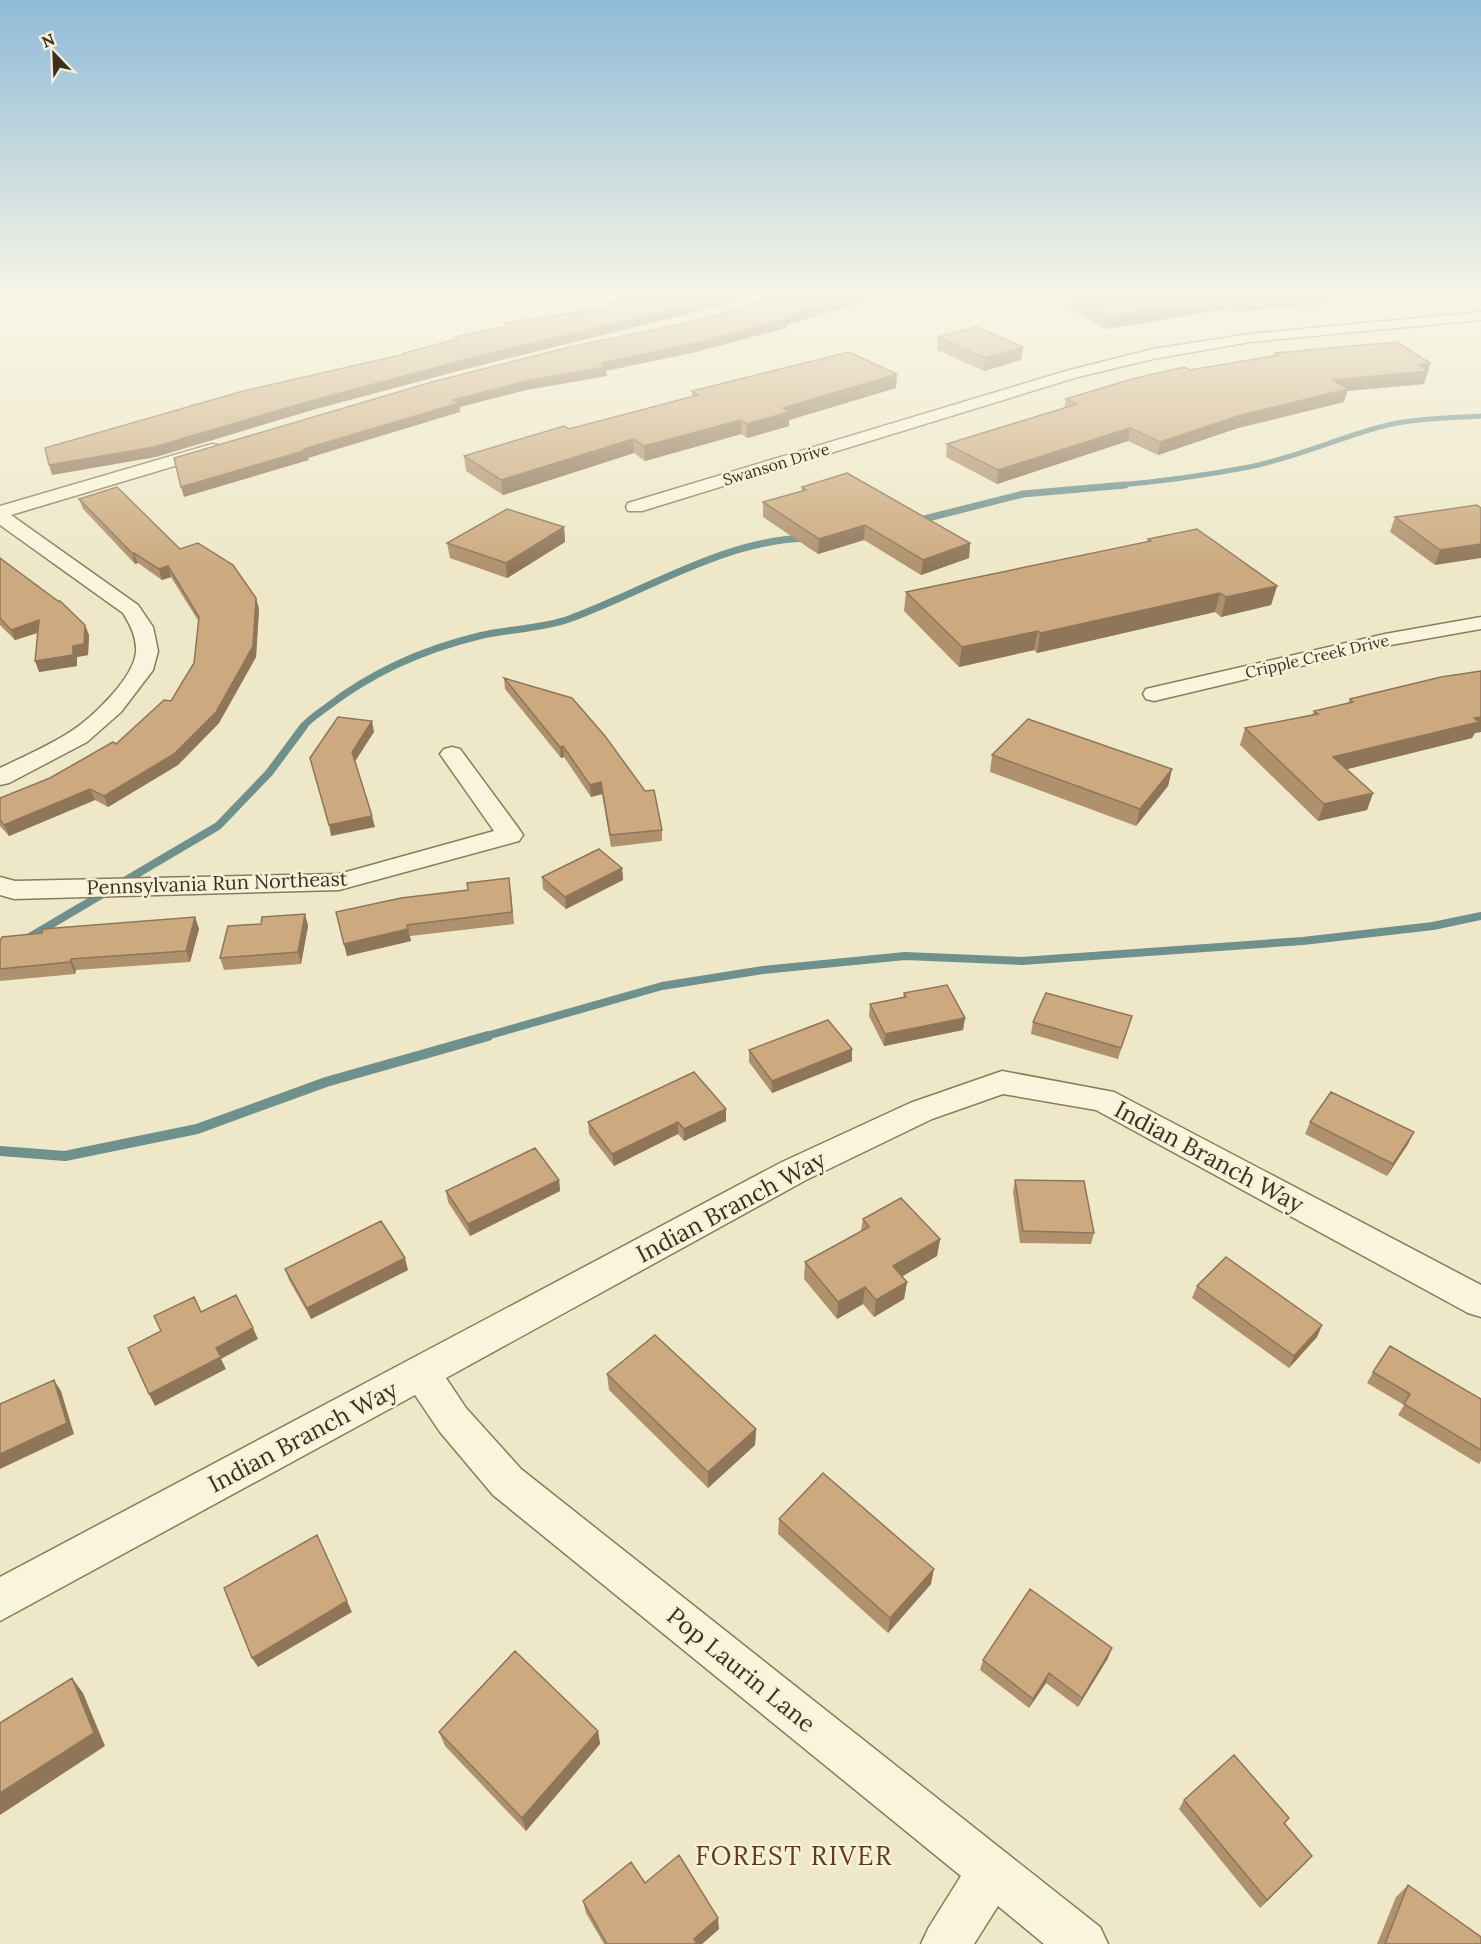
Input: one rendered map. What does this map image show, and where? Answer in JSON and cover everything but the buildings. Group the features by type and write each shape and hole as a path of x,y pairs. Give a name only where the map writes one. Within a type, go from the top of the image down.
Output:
{"street":[{"name":"Swanson Drive","path":"635,507 1027,388"},
{"path":"0,514 225,446"},
{"path":"0,514 131,609 142,627 147,651 142,670 113,707 79,737 0,778"},
{"name":"Cripple Creek Drive","path":"1154,694 1378,641 1481,623"},
{"name":"Pennsylvania Run Northeast","path":"0,886 14,890 339,882 510,835 452,754"},
{"name":"Indian Branch Way","path":"0,1600 794,1172 921,1111 1002,1082 1102,1100 1481,1302"},
{"name":"Pop Laurin Lane","path":"422,1373 453,1420 507,1482 1083,1944"},
{"path":"946,1944 992,1872"}],"waterway":[{"path":"1109,486 1249,467 1402,422 1481,416"},
{"path":"916,521 1023,494 1125,485"},
{"path":"303,727 317,714 362,683 419,655 479,636 569,619 714,558 774,541 805,538"},
{"path":"28,938 218,826 269,773 304,726"},
{"path":"483,1037 662,986 763,970 905,956 1022,961 1303,941 1433,926 1481,916"},
{"path":"0,1151 65,1156 197,1129 326,1082 488,1036"}],"district":[{"name":"FOREST RIVER","path":"794,1856"}]}
